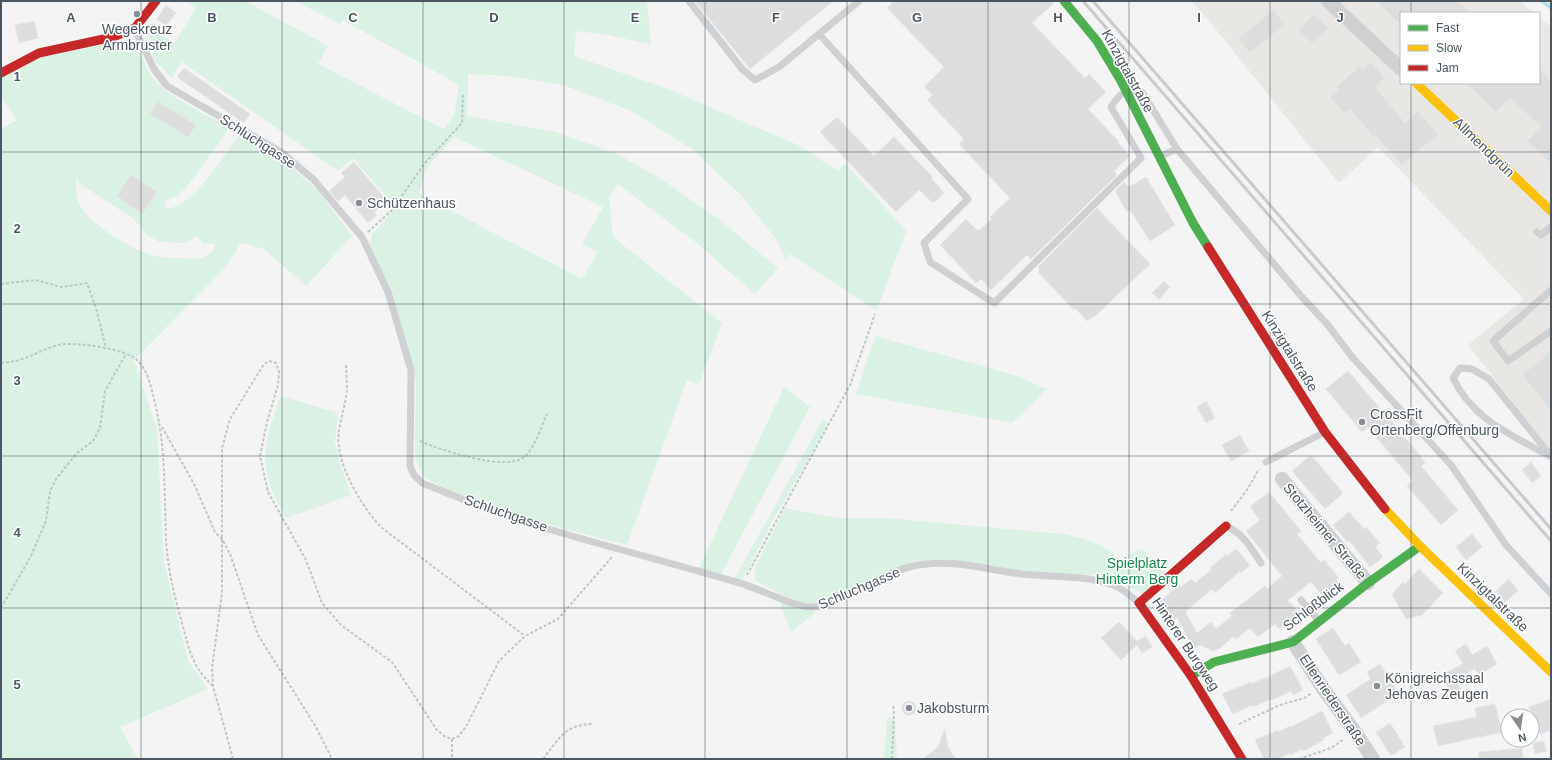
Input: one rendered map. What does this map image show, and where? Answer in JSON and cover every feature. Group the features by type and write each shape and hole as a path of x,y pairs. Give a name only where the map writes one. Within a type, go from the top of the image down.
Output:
{"street":[{"path":"1,73 39,53 113,38 135,28 156,1"},
{"name":"Kinzigtalstraße","path":"1064,1 1097,40 1126,91 1193,223 1325,432 1377,500 1420,546 1551,672"},
{"path":"1328,1 1400,67"},
{"name":"Allmendgrün","path":"1417,84 1551,211"},
{"name":"Stotzheimer Straße","path":"1282,479 1368,583"},
{"name":"Hinterer Burgweg","path":"1226,526 1139,603 1191,676 1242,759"},
{"name":"Schloßblick","path":"1191,676 1214,662 1293,642 1368,583 1420,546"},
{"name":"Ellenriederstraße","path":"1293,642 1322,688 1373,759"}],"lane":[{"path":"689,1 742,69 755,80 779,67 859,1"},
{"name":"Schluchgasse","path":"135,28 154,69 167,86 281,152 313,179 362,237 388,292 411,370 410,466 422,483 520,520 743,584 806,607 819,607 907,567 927,563 949,562 1021,574 1086,578 1109,583 1125,591 1139,603"},
{"path":"819,34 968,198 924,243 930,262 994,303 1141,158 1111,107 1118,96 1126,91 1142,92 1177,149 1301,296 1327,324 1353,358 1451,465 1506,545 1551,594"},
{"path":"1158,156 1177,149"},
{"path":"1482,161 1490,152"},
{"path":"1537,232 1542,235 1551,227"},
{"path":"1551,290 1493,342 1508,361 1551,331"},
{"path":"1460,368 1472,369 1489,379 1551,457 1476,411 1460,393 1453,378 1460,368"},
{"path":"1266,462 1325,432"},
{"path":"1226,526 1235,529 1244,537 1262,563"},
{"path":"1302,600 1319,621"}],"path":[{"path":"362,237 393,208 424,164 458,129 462,123 463,93"},
{"path":"1,284 35,280 61,287 87,283 96,308 106,348"},
{"path":"743,584 850,385 875,314"},
{"path":"1,363 19,360 48,348 65,344 106,348 135,358 142,366 151,387 161,425 166,496 166,537 174,595 192,660 202,676 213,686"},
{"path":"1,608 31,556 46,521 50,491 56,479 77,453 92,441 100,428 105,391 126,354"},
{"path":"233,759 213,686 212,668 222,593 222,448 230,419 264,364 270,362 276,363 279,372 278,385 267,422 260,456 268,492 306,560 322,603 341,625 392,662 437,730 452,739"},
{"path":"346,365 346,395 341,416 339,447 348,476 371,517 382,528 525,636"},
{"path":"411,438 491,462 514,462 524,457 532,447 547,414"},
{"path":"161,425 194,484 215,532 222,539 230,554 258,635 312,720 332,759"},
{"path":"1226,526 1233,507 1247,490 1259,468 1266,462"},
{"path":"452,739 459,736 467,726 499,661 525,636 558,619 619,549"},
{"path":"1225,730 1280,705 1304,698 1322,688"},
{"path":"892,759 893,704"},
{"path":"543,759 563,733 574,726 592,724"},
{"path":"1299,759 1331,748 1355,732"},
{"path":"452,739 452,759"}],"shaded area":[{"path":"1191,1 1520,1 1533,12 1400,12 1400,84 1540,84 1540,18 1551,27 1551,451 1468,345 1524,299 1378,147 1339,183 1207,18"}],"green space":[{"path":"187,1 245,1 328,46 318,64 444,129 454,116 459,85 343,20 340,24 295,1 647,1 651,45 609,35 576,31 574,56 668,89 800,146 838,171 845,163 906,231 878,307 876,310 790,254 786,259 776,239 742,196 692,149 631,111 566,86 511,76 468,74 467,116 555,132 615,153 658,177 717,218 778,268 755,294 699,245 618,184 609,197 613,237 722,323 699,384 687,380 627,545 550,525 503,510 449,490 427,479 421,473 415,456 416,381 411,360 370,245 372,235 396,207 353,158 338,171 182,62 172,78 154,60 147,27 175,43 196,8","holes":["454,137 603,207 582,244 598,252 582,279 419,194 426,169"]},
{"path":"128,40 136,48 153,78 161,86 179,100 230,128 188,185 178,196 165,200 166,208 175,207 186,201 196,191 207,179 240,134 294,169 319,192 352,236 306,286 264,249 241,243 224,269 134,360 157,430 164,562 188,661 208,689 120,727 138,759 1,759 1,129 17,120 1,97 1,78 42,57","holes":["76,178 80,184 134,219 147,235 160,242 185,243 197,236 203,243 216,244 210,253 196,259 158,257 136,249 113,236 85,212 78,199"]},
{"path":"875,336 1014,375 1047,389 1012,423 856,394"},
{"path":"784,387 810,407 721,574 699,568"},
{"path":"281,396 338,413 335,442 340,464 351,495 286,518 271,488 266,461 267,439"},
{"path":"823,419 829,423 773,520 743,579 735,578"},
{"name":"Spielplatz Hinterm Berg","path":"785,508 837,518 886,518 1063,534 1084,539 1105,548 1116,557 1121,558 1141,549 1144,550 1165,575 1143,594 1110,577 1101,575 1029,572 961,561 937,559 911,563 879,576 831,599 818,603 807,603 786,597 754,580 757,563"},
{"path":"780,602 816,612 791,632"},
{"path":"890,716 895,722 897,759 884,759 887,721"}],"building":[{"path":"695,1 833,1 750,69"},
{"path":"894,1 1053,1 1053,4 1032,23 1085,78 1089,74 1106,92 1088,109 1130,156 1114,171 1117,175 1031,259 1027,255 991,290 981,279 976,283 940,245 966,219 978,231 992,219 990,217 1010,198 959,144 964,139 927,100 933,95 924,87 944,67 887,8"},
{"path":"1376,1 1458,1 1469,12 1400,12 1400,24"},
{"path":"166,5 176,13 166,26 157,19"},
{"path":"1273,10 1285,24 1250,53 1238,39"},
{"path":"1314,14 1328,28 1312,43 1298,30"},
{"path":"34,21 38,38 19,43 15,25"},
{"path":"1371,62 1385,78 1375,87 1405,123 1418,111 1438,134 1402,165 1375,135 1373,136 1350,109 1345,114 1330,97 1338,90 1336,87 1360,66 1363,69"},
{"path":"184,68 250,114 244,123 177,77"},
{"path":"1540,70 1551,80 1551,164 1527,141 1541,127 1510,98 1496,112 1467,84 1540,84"},
{"path":"158,102 196,125 188,137 150,114"},
{"path":"837,117 874,156 894,137 933,177 931,178 944,193 933,203 919,190 896,212 820,132"},
{"path":"354,162 387,201 374,212 377,215 368,223 345,195 338,201 329,191 345,177 341,173"},
{"path":"131,175 157,192 142,214 117,196"},
{"path":"1146,177 1175,225 1150,241 1130,210 1127,212 1115,191 1124,182 1129,187"},
{"path":"1097,208 1150,264 1093,318 1092,317 1087,321 1076,309 1074,310 1038,272 1040,269 1038,267"},
{"path":"1164,281 1170,287 1159,299 1152,293"},
{"path":"1551,351 1551,410 1522,375"},
{"path":"1348,371 1419,454 1425,463 1421,466 1458,510 1441,525 1407,486 1413,481 1368,427 1362,432 1326,389"},
{"path":"1206,401 1215,418 1206,423 1197,407"},
{"path":"1240,435 1249,451 1231,461 1222,445"},
{"path":"1311,455 1343,493 1325,509 1292,471"},
{"path":"1531,462 1541,476 1532,483 1522,470"},
{"path":"1269,492 1301,531 1297,534 1321,563 1324,560 1339,578 1336,580 1343,588 1327,601 1311,582 1288,600 1299,613 1279,629 1275,624 1258,637 1250,628 1236,639 1234,636 1219,649 1212,651 1201,645 1193,649 1177,617 1169,624 1155,606 1179,584 1181,587 1191,579 1195,583 1211,570 1210,568 1226,554 1227,556 1236,549 1250,565 1241,573 1240,571 1215,593 1212,589 1185,612 1197,633 1211,622 1216,629 1232,616 1230,613 1265,586 1267,589 1282,576 1246,531 1260,520 1250,507"},
{"path":"1349,512 1364,529 1366,527 1380,543 1375,547 1383,557 1370,567 1349,540 1347,542 1333,525"},
{"path":"1472,534 1482,547 1466,560 1456,547"},
{"path":"1419,569 1443,593 1422,615 1406,619 1392,594 1403,582 1405,584"},
{"path":"1509,579 1518,591 1505,602 1496,591"},
{"path":"1119,622 1137,641 1146,636 1152,647 1142,653 1137,645 1121,660 1101,638"},
{"path":"1333,628 1345,646 1349,643 1361,662 1339,675 1316,639"},
{"path":"1466,644 1472,655 1487,646 1497,664 1479,675 1475,669 1455,679 1461,690 1452,695 1442,675 1463,664 1455,651"},
{"name":"Königreichssaal Jehovas Zeugen","path":"1380,664 1399,693 1361,718 1346,695 1371,679 1367,672"},
{"path":"1290,666 1303,690 1293,695 1291,691 1253,707 1252,705 1233,714 1222,694 1251,682 1252,684"},
{"path":"1551,699 1551,730 1540,734 1540,708 1529,707"},
{"name":"Jakobsturm","path":"909,701 914,703 916,708 914,713 909,715 904,713 902,708 904,703"},
{"path":"1495,704 1500,724 1500,732 1438,746 1433,726 1477,717 1475,708"},
{"path":"1322,711 1333,733 1323,738 1324,740 1303,751 1302,749 1291,755 1290,753 1278,759 1264,759 1255,740 1278,730 1279,732 1290,726 1291,727"},
{"path":"1390,723 1405,747 1391,756 1376,732"},
{"path":"945,729 948,748 956,759 923,759 938,747"},
{"path":"1544,741 1546,751 1535,754 1534,748 1540,748 1540,742"},
{"path":"1522,748 1523,759 1479,759 1479,752"}],"waterway":[{"path":"1542,1 1551,8"}],"railway":[{"path":"1083,1 1551,541"},
{"path":"1093,1 1551,529"}],"traffic: fast":[{"path":"1064,1 1097,41 1121,81 1193,223 1208,247"},
{"path":"1191,676 1214,662 1293,642 1368,583 1420,546"}],"traffic: slow":[{"path":"1417,84 1551,211"},
{"path":"1385,509 1420,546 1551,672"}],"traffic: jam":[{"path":"1,73 39,53 113,37 135,28 156,1"},
{"path":"1208,247 1325,432 1385,509"},
{"path":"1226,526 1139,603 1191,676 1242,759"}],"place":[{"name":"Wegekreuz Armbruster","path":"137,14"},
{"name":"Schützenhaus","path":"359,203"},
{"name":"CrossFit Ortenberg/Offenburg","path":"1362,422"},
{"name":"Königreichssaal Jehovas Zeugen","path":"1377,686"},
{"name":"Jakobsturm","path":"909,708"}]}
